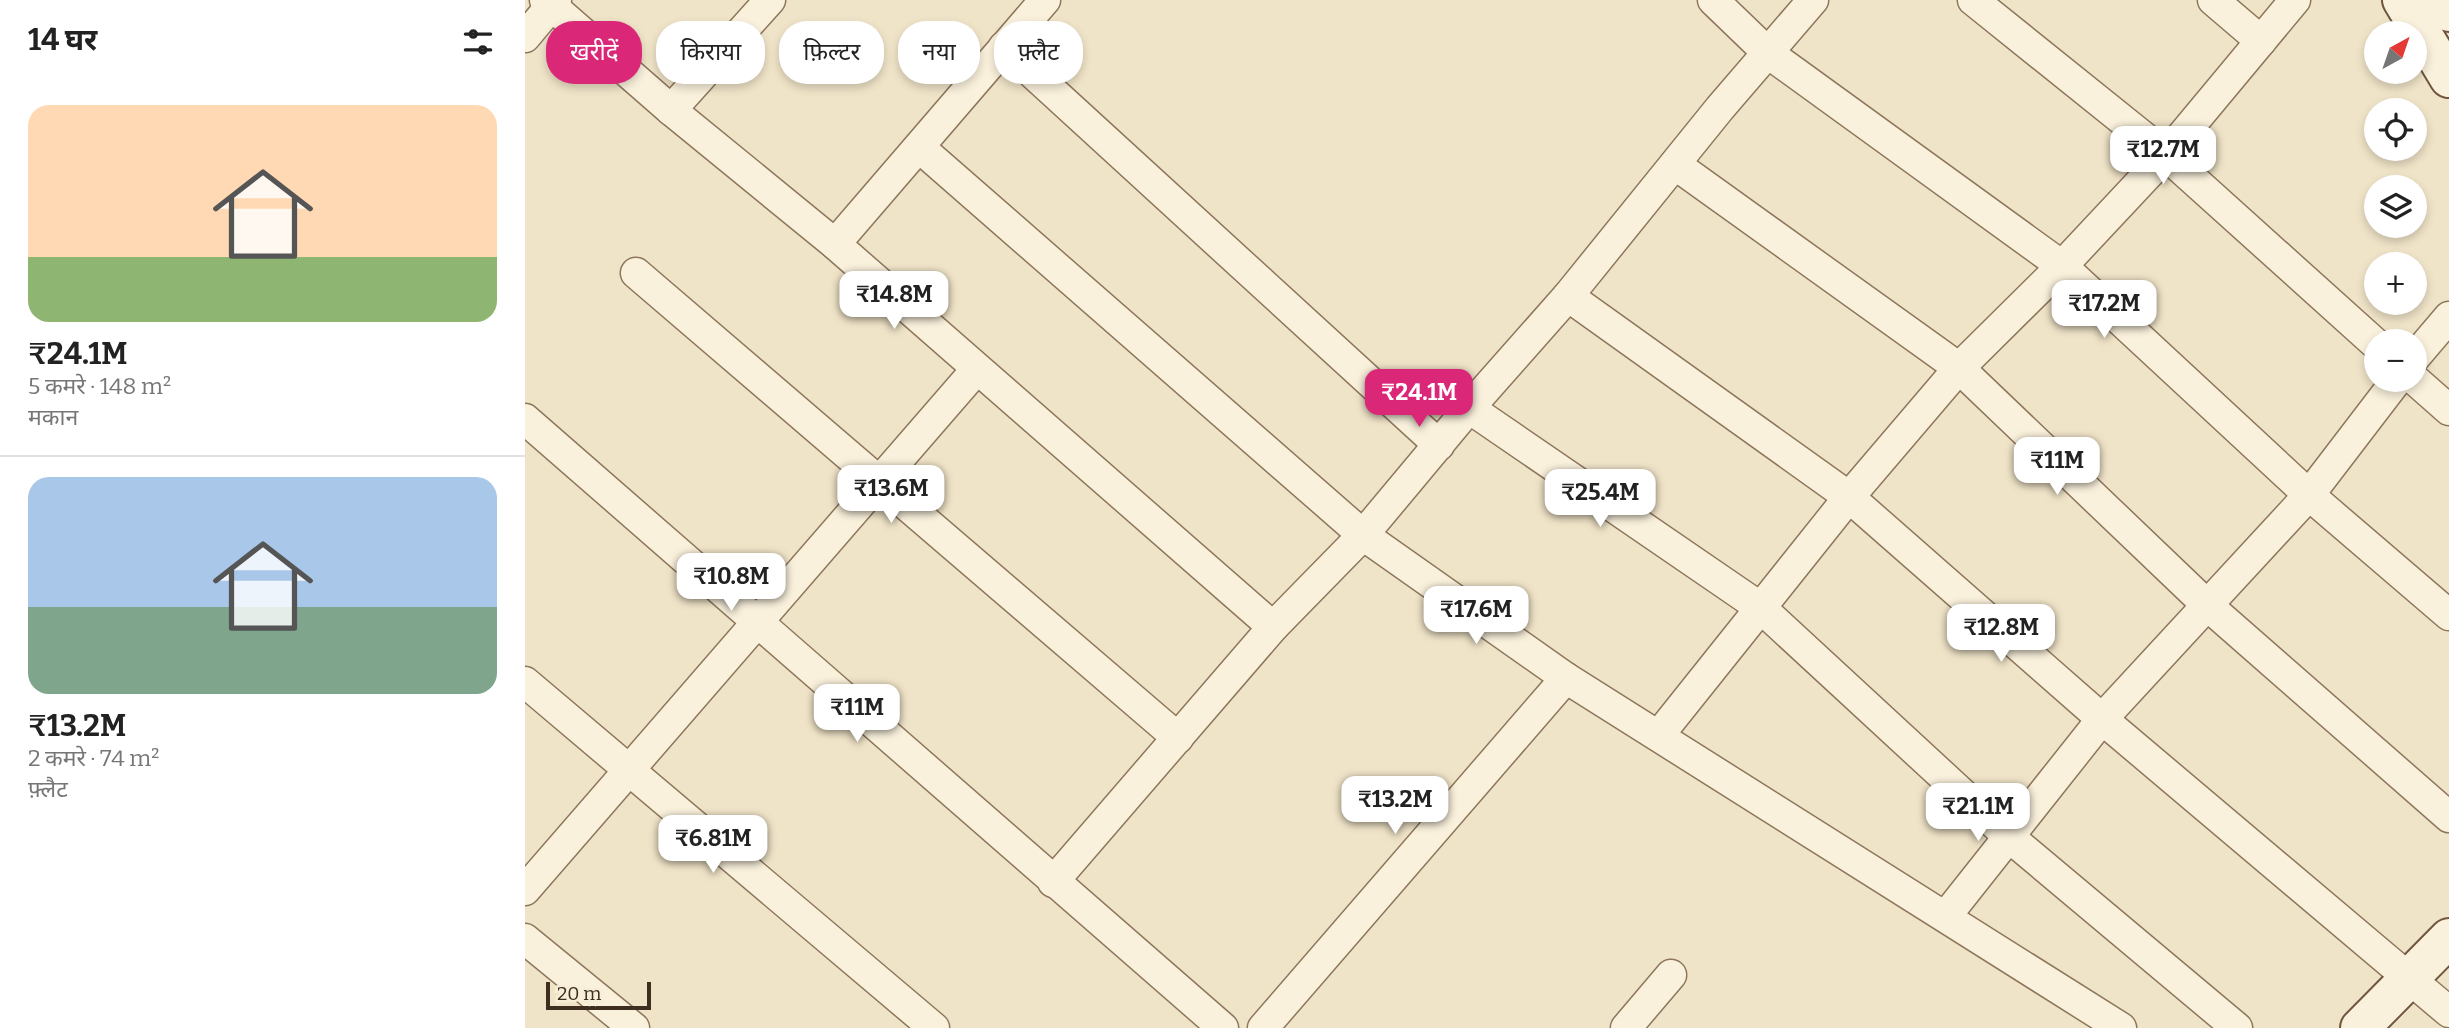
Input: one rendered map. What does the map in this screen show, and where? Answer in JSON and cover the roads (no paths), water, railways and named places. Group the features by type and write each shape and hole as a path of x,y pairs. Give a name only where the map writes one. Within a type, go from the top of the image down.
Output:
{"main road":[{"path":"2402,0 2449,78"},
{"path":"2442,0 2449,12"},
{"path":"2360,1028 2449,938"}],"street":[{"path":"671,110 769,0"},
{"path":"1027,21 1045,0"},
{"path":"1713,0 1768,52 2062,266 2309,495 2449,615"},
{"path":"1053,882 1273,627 1363,535 1469,408 1568,296 1720,108 1813,0"},
{"path":"1973,0 2166,155 2364,333"},
{"path":"2213,0 2261,41"},
{"path":"1660,735 1849,497 1958,368 2062,266 2166,155 2295,0"},
{"path":"525,37 551,2 671,110 835,244 1273,627"},
{"path":"835,244 994,59"},
{"path":"1044,84 1439,445"},
{"path":"919,147 1363,535 1566,678 2121,1028"},
{"path":"1676,164 1958,368 2207,605 2449,817"},
{"path":"636,273 1178,738"},
{"path":"1568,296 1849,497 2102,719 2449,1012"},
{"path":"2427,343 2449,317"},
{"path":"525,890 976,370"},
{"path":"2427,391 2449,411"},
{"path":"1946,916 2102,719 2309,495 2388,392"},
{"path":"1469,408 1761,608 2008,836 2237,1028"},
{"path":"525,419 1223,1028"},
{"path":"1263,1028 1566,678"},
{"path":"525,682 935,1028"},
{"path":"525,939 634,1028"},
{"path":"1626,1028 1671,975"}]}
